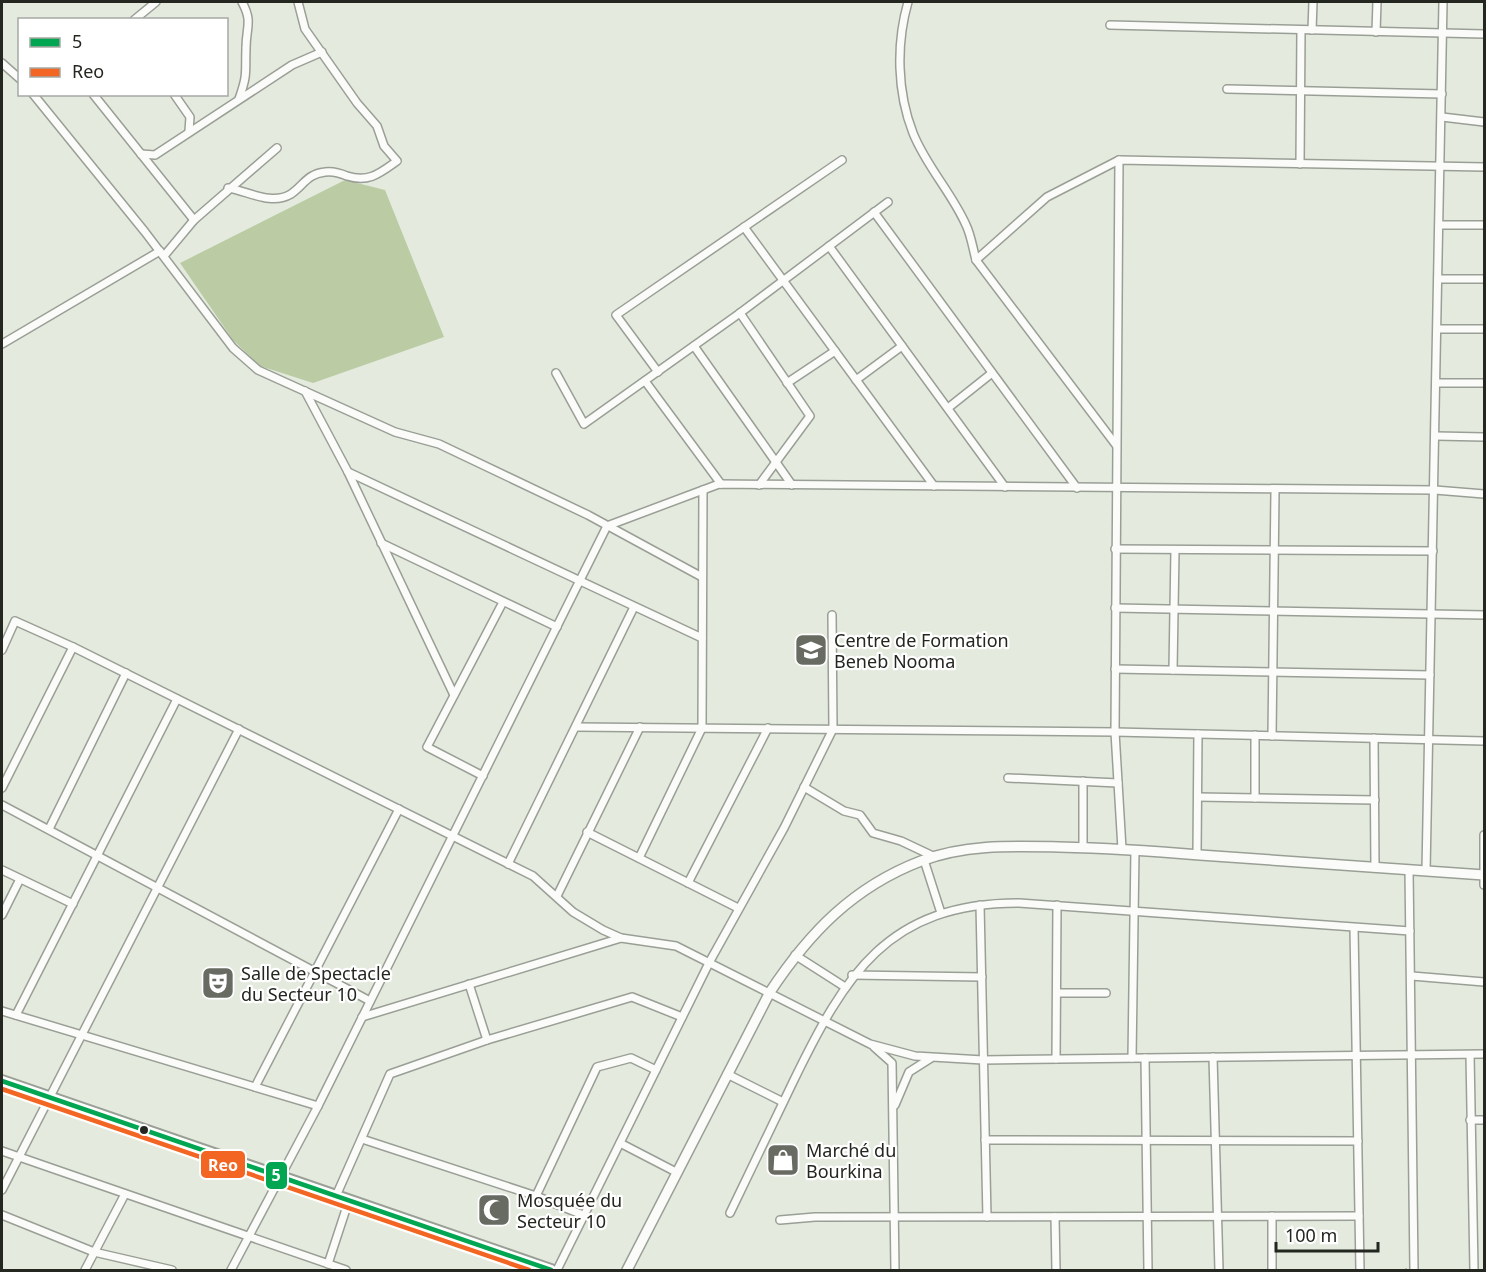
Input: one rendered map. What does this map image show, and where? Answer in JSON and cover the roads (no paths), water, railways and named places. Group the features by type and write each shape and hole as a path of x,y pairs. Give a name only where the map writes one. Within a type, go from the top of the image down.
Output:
{"main road":[{"path":"2,1081 551,1270"}],"street":[{"path":"136,18 156,2"},
{"path":"238,99 248,74 246,46 250,16 242,2"},
{"path":"228,188 251,195 274,198 292,193 306,178 315,174 328,171 363,180 378,176 397,161 384,146 376,126 305,29 298,2"},
{"path":"908,2 902,24 900,73 904,100 914,133 967,225 976,260 1116,445"},
{"path":"1312,30 1313,2"},
{"path":"1376,32 1377,2"},
{"path":"1426,871 1443,2"},
{"path":"1110,25 1485,34"},
{"path":"1300,164 1301,30"},
{"path":"141,154 155,155 292,65 322,52"},
{"path":"2,63 18,77"},
{"path":"1227,89 1442,94"},
{"path":"95,96 194,220"},
{"path":"175,96 190,117 189,131"},
{"path":"36,97 162,254 233,348 258,370 395,432 439,444 608,526 702,577"},
{"path":"1442,117 1485,122"},
{"path":"2,344 162,254 228,188 278,148"},
{"path":"658,372 616,315 842,160"},
{"path":"976,260 1047,197 1119,160 1485,167"},
{"path":"1119,160 1115,732 1122,849"},
{"path":"556,373 584,424 740,313 888,202"},
{"path":"874,212 1077,488"},
{"path":"1439,225 1485,225"},
{"path":"744,227 934,486"},
{"path":"829,246 1005,487"},
{"path":"1438,279 1485,279"},
{"path":"740,313 810,416 777,464 759,484"},
{"path":"1438,329 1485,329"},
{"path":"694,346 792,485"},
{"path":"856,380 902,346"},
{"path":"787,383 835,351"},
{"path":"948,408 992,373"},
{"path":"645,381 721,484"},
{"path":"1437,383 1485,383"},
{"path":"305,391 348,472 454,695"},
{"path":"1436,436 1485,437"},
{"path":"348,472 702,638"},
{"path":"231,1270 318,1106 608,526 721,484 1275,491 1435,490 1485,494"},
{"path":"639,858 702,728 703,490"},
{"path":"1272,736 1275,491"},
{"path":"381,543 557,627"},
{"path":"1115,549 1274,552 1433,551"},
{"path":"1173,670 1175,550"},
{"path":"483,776 427,747 503,602"},
{"path":"508,864 634,607"},
{"path":"1115,608 1485,615"},
{"path":"556,1270 710,962 784,828 833,729 832,615"},
{"path":"2,650 15,621 73,647 533,876 573,912 621,938 676,946 870,1044 895,1053 931,1058 983,1060 1485,1054"},
{"path":"2,788 73,647"},
{"path":"1115,669 1430,675"},
{"path":"49,829 126,673"},
{"path":"16,1015 177,699"},
{"path":"576,727 1115,732 1485,741"},
{"path":"556,896 639,727"},
{"path":"688,883 768,728"},
{"path":"2,1190 238,729"},
{"path":"1197,854 1198,734"},
{"path":"1255,735 1255,798"},
{"path":"1374,738 1376,868"},
{"path":"1008,778 1118,783"},
{"path":"1083,781 1083,848"},
{"path":"804,788 844,811 860,815 873,833 901,841 935,857"},
{"path":"1198,797 1375,800"},
{"path":"2,805 98,854 370,1001"},
{"path":"255,1087 399,809"},
{"path":"587,832 738,908"},
{"path":"627,1270 770,992 795,955 821,925 863,890 924,860 1005,846 1122,849 1197,854 1426,871 1484,879 1485,835"},
{"path":"1132,1058 1135,850"},
{"path":"924,860 941,913"},
{"path":"2,870 73,904"},
{"path":"1409,870 1414,1270"},
{"path":"2,915 20,879"},
{"path":"730,1213 823,1019 852,975 907,929 941,913 980,904 1019,903 1410,931"},
{"path":"980,904 987,1217"},
{"path":"1056,1059 1057,905"},
{"path":"1354,928 1360,1270"},
{"path":"362,1017 621,938"},
{"path":"795,955 844,987"},
{"path":"852,975 982,977"},
{"path":"1412,976 1485,982"},
{"path":"469,984 487,1040"},
{"path":"1057,993 1106,993"},
{"path":"336,1196 390,1074 487,1040 632,997 682,1017"},
{"path":"2,1011 318,1106"},
{"path":"870,1044 892,1063 895,1270"},
{"path":"1470,1055 1474,1270"},
{"path":"1213,1057 1219,1270"},
{"path":"536,1196 597,1067 631,1058 656,1070"},
{"path":"894,1107 909,1072 931,1058"},
{"path":"1145,1058 1149,1270"},
{"path":"727,1074 783,1102"},
{"path":"1470,1120 1485,1119"},
{"path":"362,1139 536,1196 584,1215"},
{"path":"985,1140 1358,1141"},
{"path":"620,1143 676,1172"},
{"path":"2,1151 346,1270"},
{"path":"86,1270 124,1194"},
{"path":"328,1264 350,1200"},
{"path":"2,1215 94,1252 172,1270"},
{"path":"1272,1216 1272,1270"},
{"path":"780,1220 814,1217 1359,1216"},
{"path":"1055,1217 1056,1270"}],"place":[{"name":"Centre de Formation Beneb Nooma","path":"811,650"},
{"name":"Salle de Spectacle du Secteur 10","path":"218,983"},
{"name":"Marché du Bourkina","path":"783,1160"},
{"name":"Mosquée du Secteur 10","path":"494,1210"}]}
